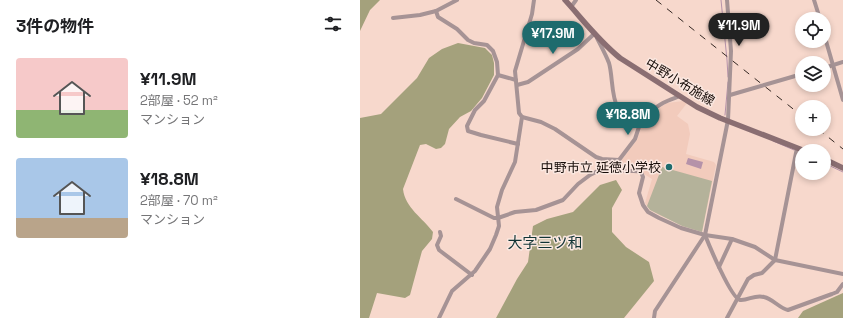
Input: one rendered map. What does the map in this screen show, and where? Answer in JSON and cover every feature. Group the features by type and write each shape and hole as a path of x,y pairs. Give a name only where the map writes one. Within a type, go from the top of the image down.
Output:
{"main road":[{"name":"中野小布施線","path":"565,0 596,36 620,58 697,108 795,147"},
{"path":"831,162 843,168"}],"street":[{"path":"392,18 420,15 436,11 457,0"},
{"path":"439,318 452,291 472,275 490,249 496,235 498,226 497,207 499,198 516,162 522,117 519,113 515,71 532,14 534,0"},
{"path":"571,7 576,0"},
{"path":"654,318 655,311 705,235 728,120 731,51 727,0"},
{"path":"814,0 818,12"},
{"path":"436,11 438,17 457,29 468,40 474,43 487,45 493,52 497,62 498,75 484,101 475,110 467,126 468,131 518,144"},
{"path":"517,85 528,82 596,36 609,64 614,101 617,109 624,114 632,116 643,115 664,102 680,96"},
{"path":"828,48 843,100"},
{"path":"833,65 843,62"},
{"path":"498,75 516,80"},
{"path":"730,95 795,76"},
{"path":"456,199 494,218 515,212 536,210 563,200 578,184 590,175 618,162 635,139 643,115"},
{"path":"522,117 541,122 555,129 602,159 618,162"},
{"path":"727,318 748,279 768,268 775,260 795,158"},
{"path":"618,162 620,169 624,171 629,172 635,170 641,172 643,177 639,193 643,205 648,212 681,228 705,235 732,239 755,247 775,260 843,274"},
{"path":"440,232 441,236 438,245 439,250 472,275"},
{"path":"705,235 727,285 740,300 758,296 766,297 782,308 788,310 837,292 843,284"},
{"path":"719,267 732,239"}],"shaded area":[{"path":"360,0 380,0 370,10 360,31"},
{"path":"458,43 485,48 492,55 494,75 482,98 471,111 460,117 449,129 445,144 441,148 436,149 426,144 420,145 403,189 407,202 433,232 432,239 422,251 410,295 405,298 377,293 369,318 360,318 360,118 381,114 417,78 429,58 442,49"},
{"name":"中野市立 延徳小学校","path":"683,101 687,103 677,116 688,124 690,134 686,154 714,162 716,165 702,232 661,216 650,210 645,203 652,179 638,169 625,169 621,166 621,161 637,140 644,120 667,103"},
{"path":"688,158 703,162 701,169 686,164"},
{"path":"662,167 712,181 702,232 682,226 650,210 647,206"},
{"path":"616,180 622,190 612,208 612,232 626,247 649,262 654,281 624,318 496,318 528,262 533,226 547,219 573,212 600,185"},
{"path":"843,293 843,318 798,318 803,311"}],"waterway":[{"path":"721,0 728,77"},
{"path":"725,115 728,82"},
{"path":"773,141 794,150"},
{"path":"831,166 843,172"}],"railway":[{"path":"656,0 795,110"},
{"path":"827,136 843,149"}],"place":[{"name":"中野市立 延徳小学校","path":"669,167"}],"district":[{"name":"大字三ツ和","path":"545,242"}]}
